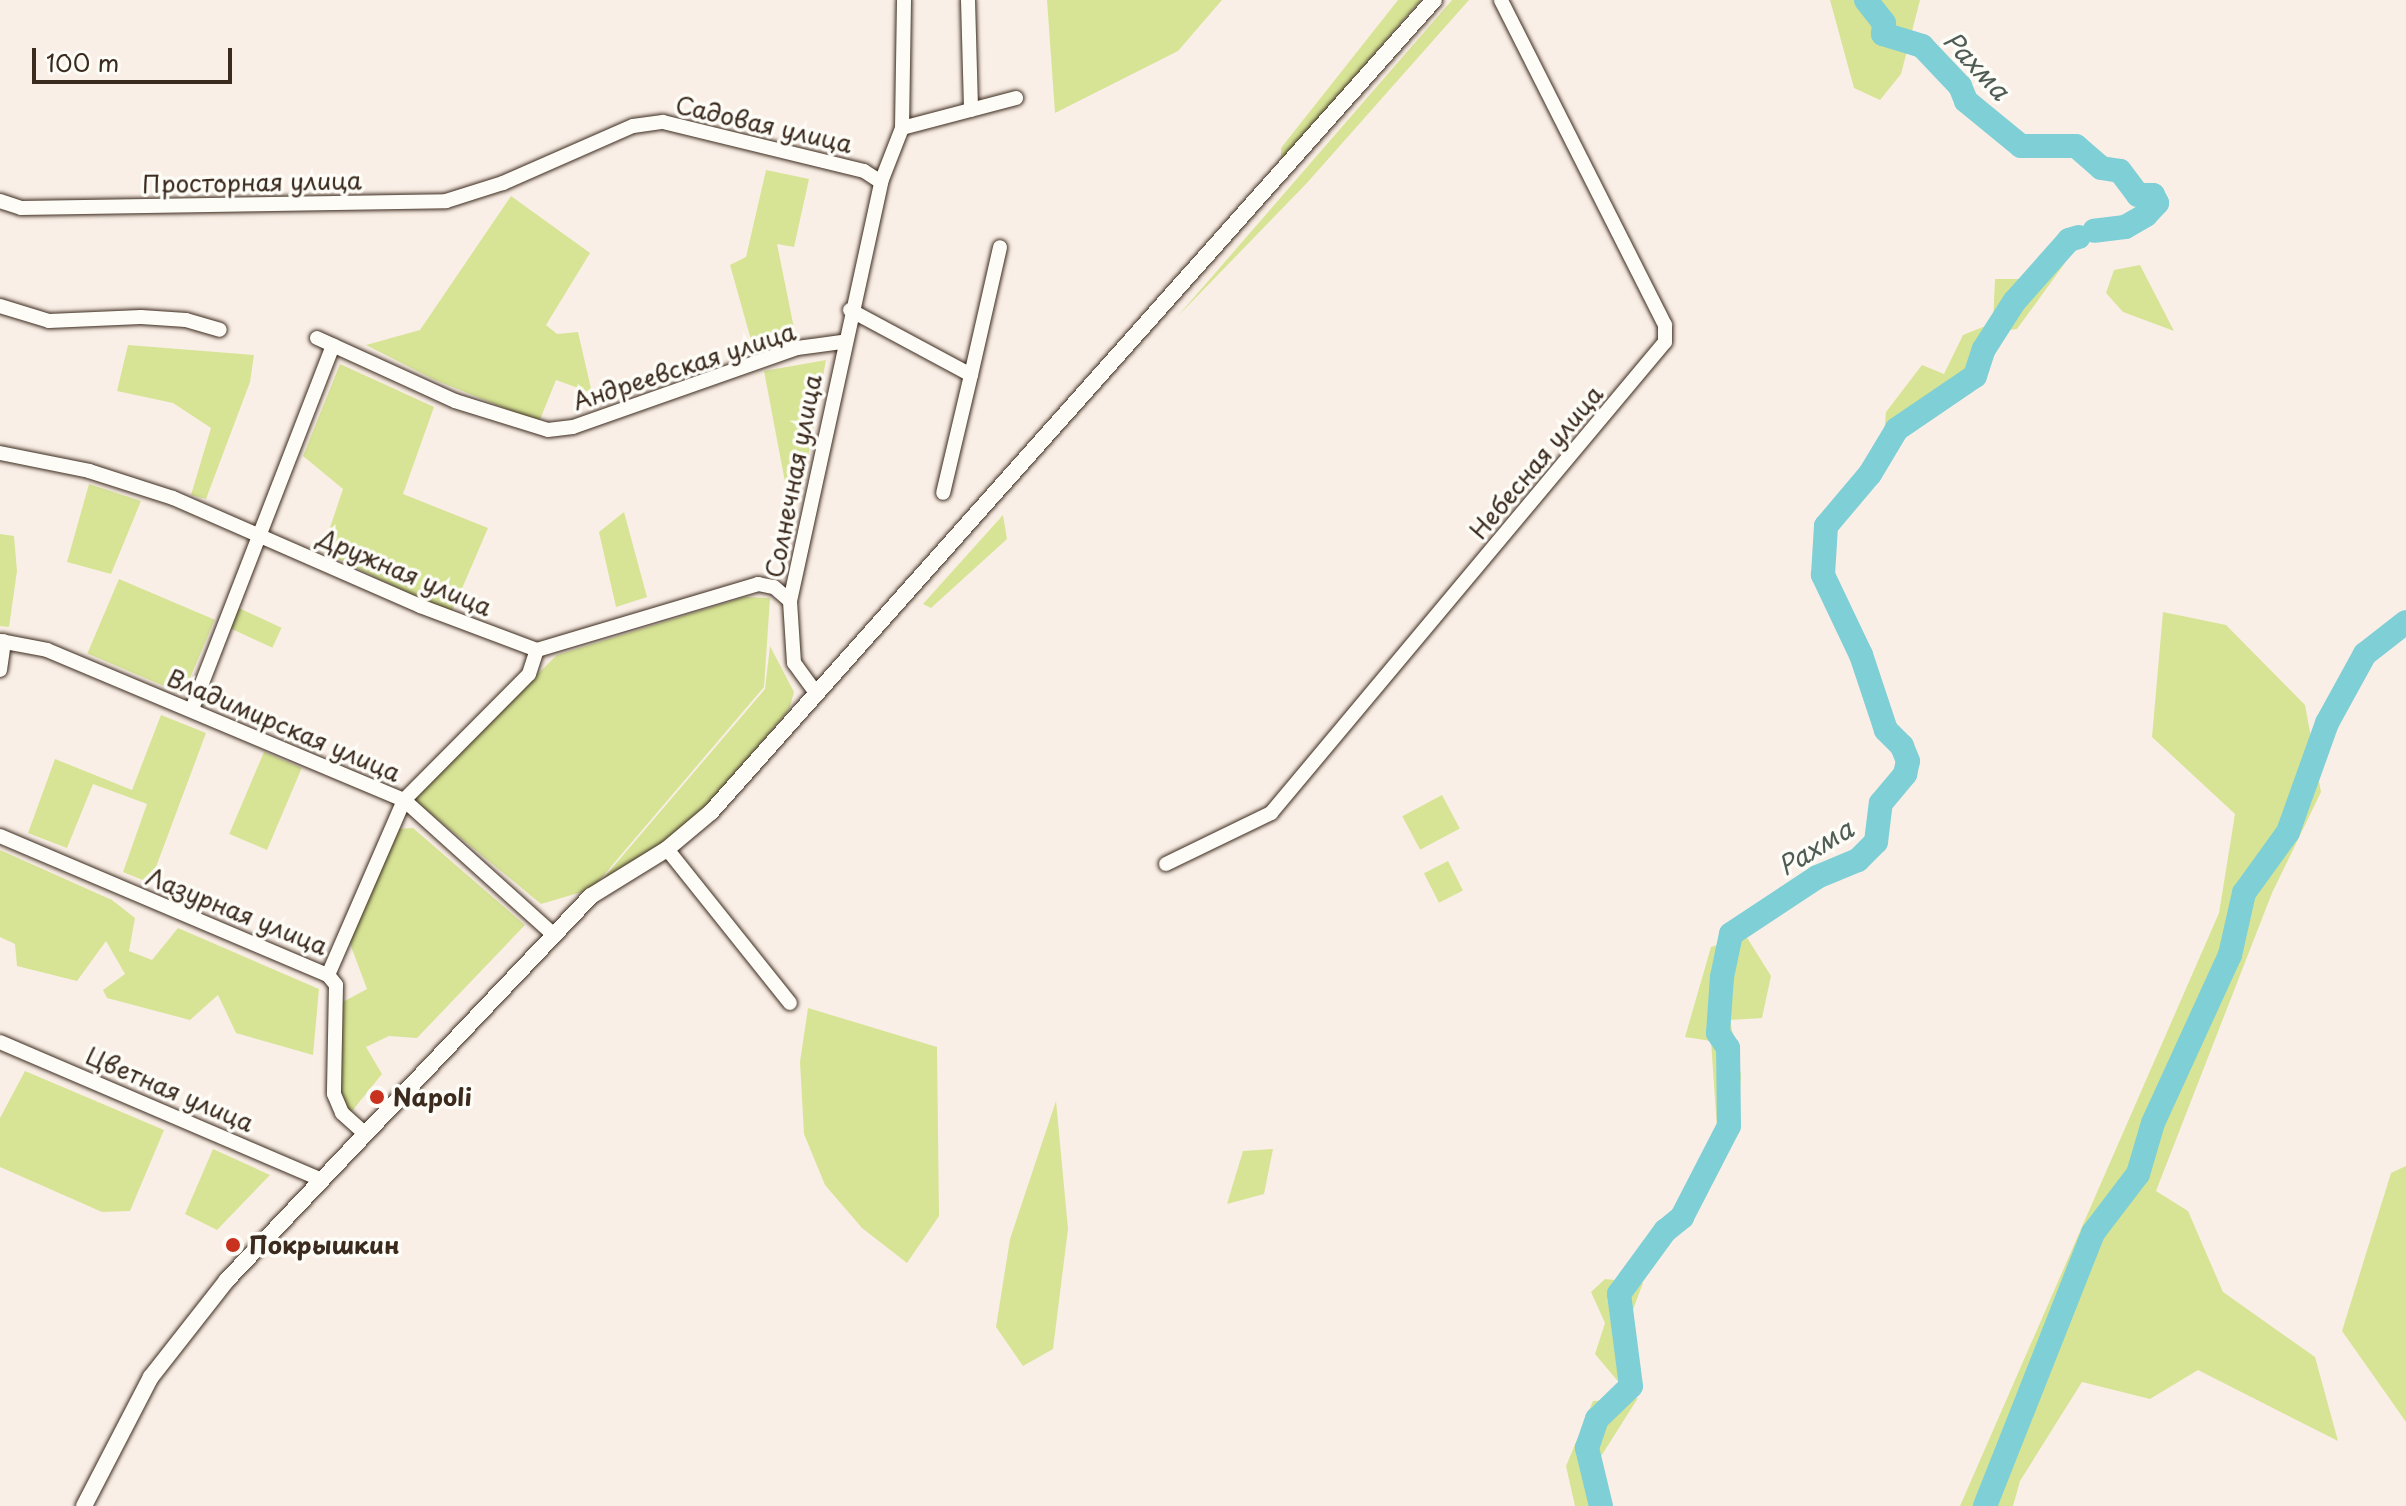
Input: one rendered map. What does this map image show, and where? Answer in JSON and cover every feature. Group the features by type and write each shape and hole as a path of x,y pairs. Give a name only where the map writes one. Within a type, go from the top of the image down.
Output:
{"street":[{"name":"Солнечная улица","path":"816,693 794,663 790,601 842,342 881,182 902,128 904,0"},
{"path":"968,0 971,110"},
{"path":"84,1506 176,1339 364,1133 553,934 612,880 667,849 711,812 1434,0"},
{"name":"Небесная улица","path":"1166,864 1271,813 1665,342 1665,325 1501,0"},
{"path":"902,128 1016,98"},
{"name":"Садовая улица","path":"503,183 633,126 663,122 864,171 881,182"},
{"name":"Просторная улица","path":"0,201 21,208 446,201 503,183"},
{"path":"943,493 1000,247"},
{"path":"0,306 49,321 141,317 186,320 220,330"},
{"path":"850,310 971,375"},
{"name":"Андреевская улица","path":"317,338 455,401 548,430 573,427 797,348 842,342"},
{"path":"192,709 333,345"},
{"name":"Дружная улица","path":"0,453 89,471 260,533 420,606 537,650"},
{"path":"537,650 758,584 774,587 790,601"},
{"path":"0,670 2,641"},
{"name":"Владимирская улица","path":"2,641 47,650 404,800 529,674 537,650"},
{"path":"404,800 553,934"},
{"name":"Лазурная улица","path":"0,836 328,975 404,800"},
{"path":"667,849 790,1003"},
{"path":"328,975 336,985 334,1094 342,1113 364,1133"},
{"name":"Цветная улица","path":"0,1042 322,1180"}],"green space":[{"path":"1047,0 1222,0 1178,51 1055,113"},
{"path":"1398,0 1421,0 1281,161 1281,148"},
{"path":"1452,0 1469,0 1306,184 1177,317"},
{"path":"1830,0 1920,0 1901,74 1880,100 1854,88"},
{"path":"766,170 809,179 794,247 777,244 795,333 753,347 730,265 746,257"},
{"path":"511,196 590,253 546,325 557,334 578,332 592,393 556,380 539,422 435,380 366,345 420,330"},
{"path":"2065,263 2017,329 2002,331 1987,376 1928,401 1884,434 1886,412 1922,365 1944,374 1963,335 1993,323 1995,279 2024,279"},
{"path":"2140,265 2174,331 2123,312 2106,293 2114,270"},
{"path":"128,345 254,355 250,382 206,499 191,495 211,428 173,403 117,391"},
{"path":"826,360 804,479 785,482 764,371"},
{"path":"340,364 434,407 403,494 488,528 451,614 322,551 343,489 303,456"},
{"path":"89,484 141,501 111,574 67,562"},
{"path":"624,512 647,597 616,607 599,532"},
{"path":"1003,515 1007,539 931,608 923,604"},
{"path":"0,534 14,536 17,571 9,627 0,626"},
{"path":"119,579 215,620 183,694 87,654"},
{"path":"745,597 770,598 764,687 592,889 541,904 411,797 557,655"},
{"path":"239,608 282,628 272,648 230,628"},
{"path":"2163,612 2226,625 2305,705 2321,792 2272,893 2156,1191 2188,1211 2223,1292 2315,1357 2338,1441 2198,1370 2150,1399 2082,1382 2020,1481 2013,1506 1960,1506 2219,913 2235,814 2152,737"},
{"path":"770,646 794,692 789,710 718,794 674,835 601,881 765,689"},
{"path":"161,715 206,733 150,883 123,872 147,804 93,784 67,848 28,833 55,759 132,790"},
{"path":"264,752 302,768 267,850 229,834"},
{"path":"1442,795 1460,829 1420,850 1402,816"},
{"path":"413,828 525,925 417,1038 389,1036 366,1047 382,1074 348,1116 334,1092 339,1004 367,989 349,941 396,829"},
{"path":"0,850 112,900 135,918 129,951 152,960 178,928 319,989 313,1055 236,1033 218,995 190,1020 107,998 103,990 125,974 106,941 77,981 17,966 15,944 0,937"},
{"path":"1448,861 1463,890 1439,903 1424,873"},
{"path":"1746,936 1771,976 1762,1018 1730,1020 1741,1075 1739,1104 1717,1128 1711,1041 1685,1037 1711,947"},
{"path":"808,1008 937,1047 939,1216 907,1263 862,1228 825,1185 804,1134 800,1062"},
{"path":"25,1071 164,1130 130,1211 102,1212 0,1167 0,1118"},
{"path":"1056,1101 1068,1229 1053,1349 1023,1366 996,1327 1010,1239"},
{"path":"213,1149 270,1175 217,1230 185,1214"},
{"path":"1273,1149 1264,1194 1227,1204 1243,1151"},
{"path":"2406,1166 2406,1422 2342,1331 2391,1173"},
{"path":"1605,1279 1643,1283 1629,1320 1635,1365 1621,1385 1595,1354 1605,1323 1591,1292"},
{"path":"1638,1398 1598,1461 1612,1506 1575,1506 1566,1466 1593,1401"}],"waterway":[{"name":"Рахма","path":"1866,0 1884,23 1883,34 1922,46 1960,86 1966,101 2021,146 2076,146 2101,168 2120,171 2138,195 2153,195 2157,203 2146,215 2125,227 2094,231"},
{"name":"Рахма","path":"1601,1506 1587,1448 1597,1419 1631,1386 1619,1294 1665,1231 1682,1217 1729,1126 1728,1048 1718,1033 1722,977 1731,934 1817,877 1858,860 1876,842 1881,803 1905,774 1908,761 1902,746 1886,730 1861,655 1823,575 1826,526 1870,474 1897,429 1975,376 1984,349 2014,302 2069,240 2079,237"},
{"path":"1985,1506 2093,1233 2138,1174 2153,1123 2230,955 2244,893 2288,832 2327,723 2365,654 2406,622"}],"place":[{"name":"Napoli","path":"377,1097"},
{"name":"Покрышкин","path":"233,1245"}]}
